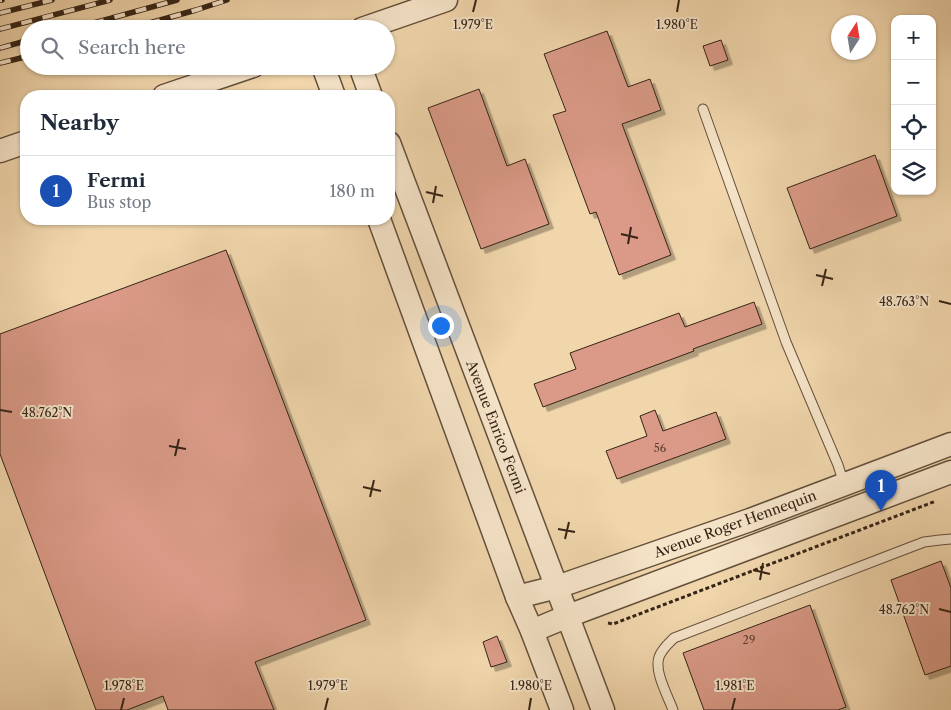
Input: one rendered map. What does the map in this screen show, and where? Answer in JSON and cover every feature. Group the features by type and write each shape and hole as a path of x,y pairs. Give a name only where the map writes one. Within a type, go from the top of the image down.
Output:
{"street":[{"path":"388,20 446,0"},
{"path":"182,90 226,75"},
{"path":"326,75 332,90"},
{"path":"363,75 369,90"},
{"path":"0,151 20,144"},
{"name":"Avenue Enrico Fermi","path":"395,159 603,710"},
{"path":"381,225 517,597 562,710"},
{"name":"Avenue Roger Hennequin","path":"517,597 557,587 750,520 951,444"},
{"name":"Avenue Roger Hennequin","path":"532,631 951,472"}],"lane":[{"path":"703,109 786,342 838,465 844,484"},
{"path":"673,710 658,670 659,658 664,648 674,638 924,542 951,540"}],"path":[{"path":"613,624 942,499"}],"building":[{"path":"607,31 628,87 650,79 661,110 622,124 671,255 619,275 596,212 590,214 553,115 566,111 544,54"},
{"path":"721,40 728,60 710,66 703,46"},
{"path":"479,89 507,166 525,159 549,224 481,249 428,108"},
{"path":"875,155 897,216 810,249 787,188"},
{"path":"226,250 366,620 255,662 274,710 168,710 163,696 127,710 96,710 0,454 0,334"},
{"path":"754,302 762,324 543,407 534,384 576,369 570,353 679,313 685,327"},
{"path":"655,410 663,431 716,412 726,439 617,479 606,451 647,436 640,416"},
{"path":"941,561 951,588 951,666 925,675 891,580"},
{"path":"810,605 846,707 838,710 704,710 683,653"},
{"path":"497,636 507,662 491,667 483,642"}],"railway":[{"path":"0,13 52,0"},
{"path":"34,20 110,0"},
{"path":"105,20 177,0"},
{"path":"160,20 227,0"},
{"path":"0,29 20,24"},
{"path":"0,48 20,42"},
{"path":"0,63 20,58"}],"place":[{"name":"Fermi","path":"881,511"}]}
